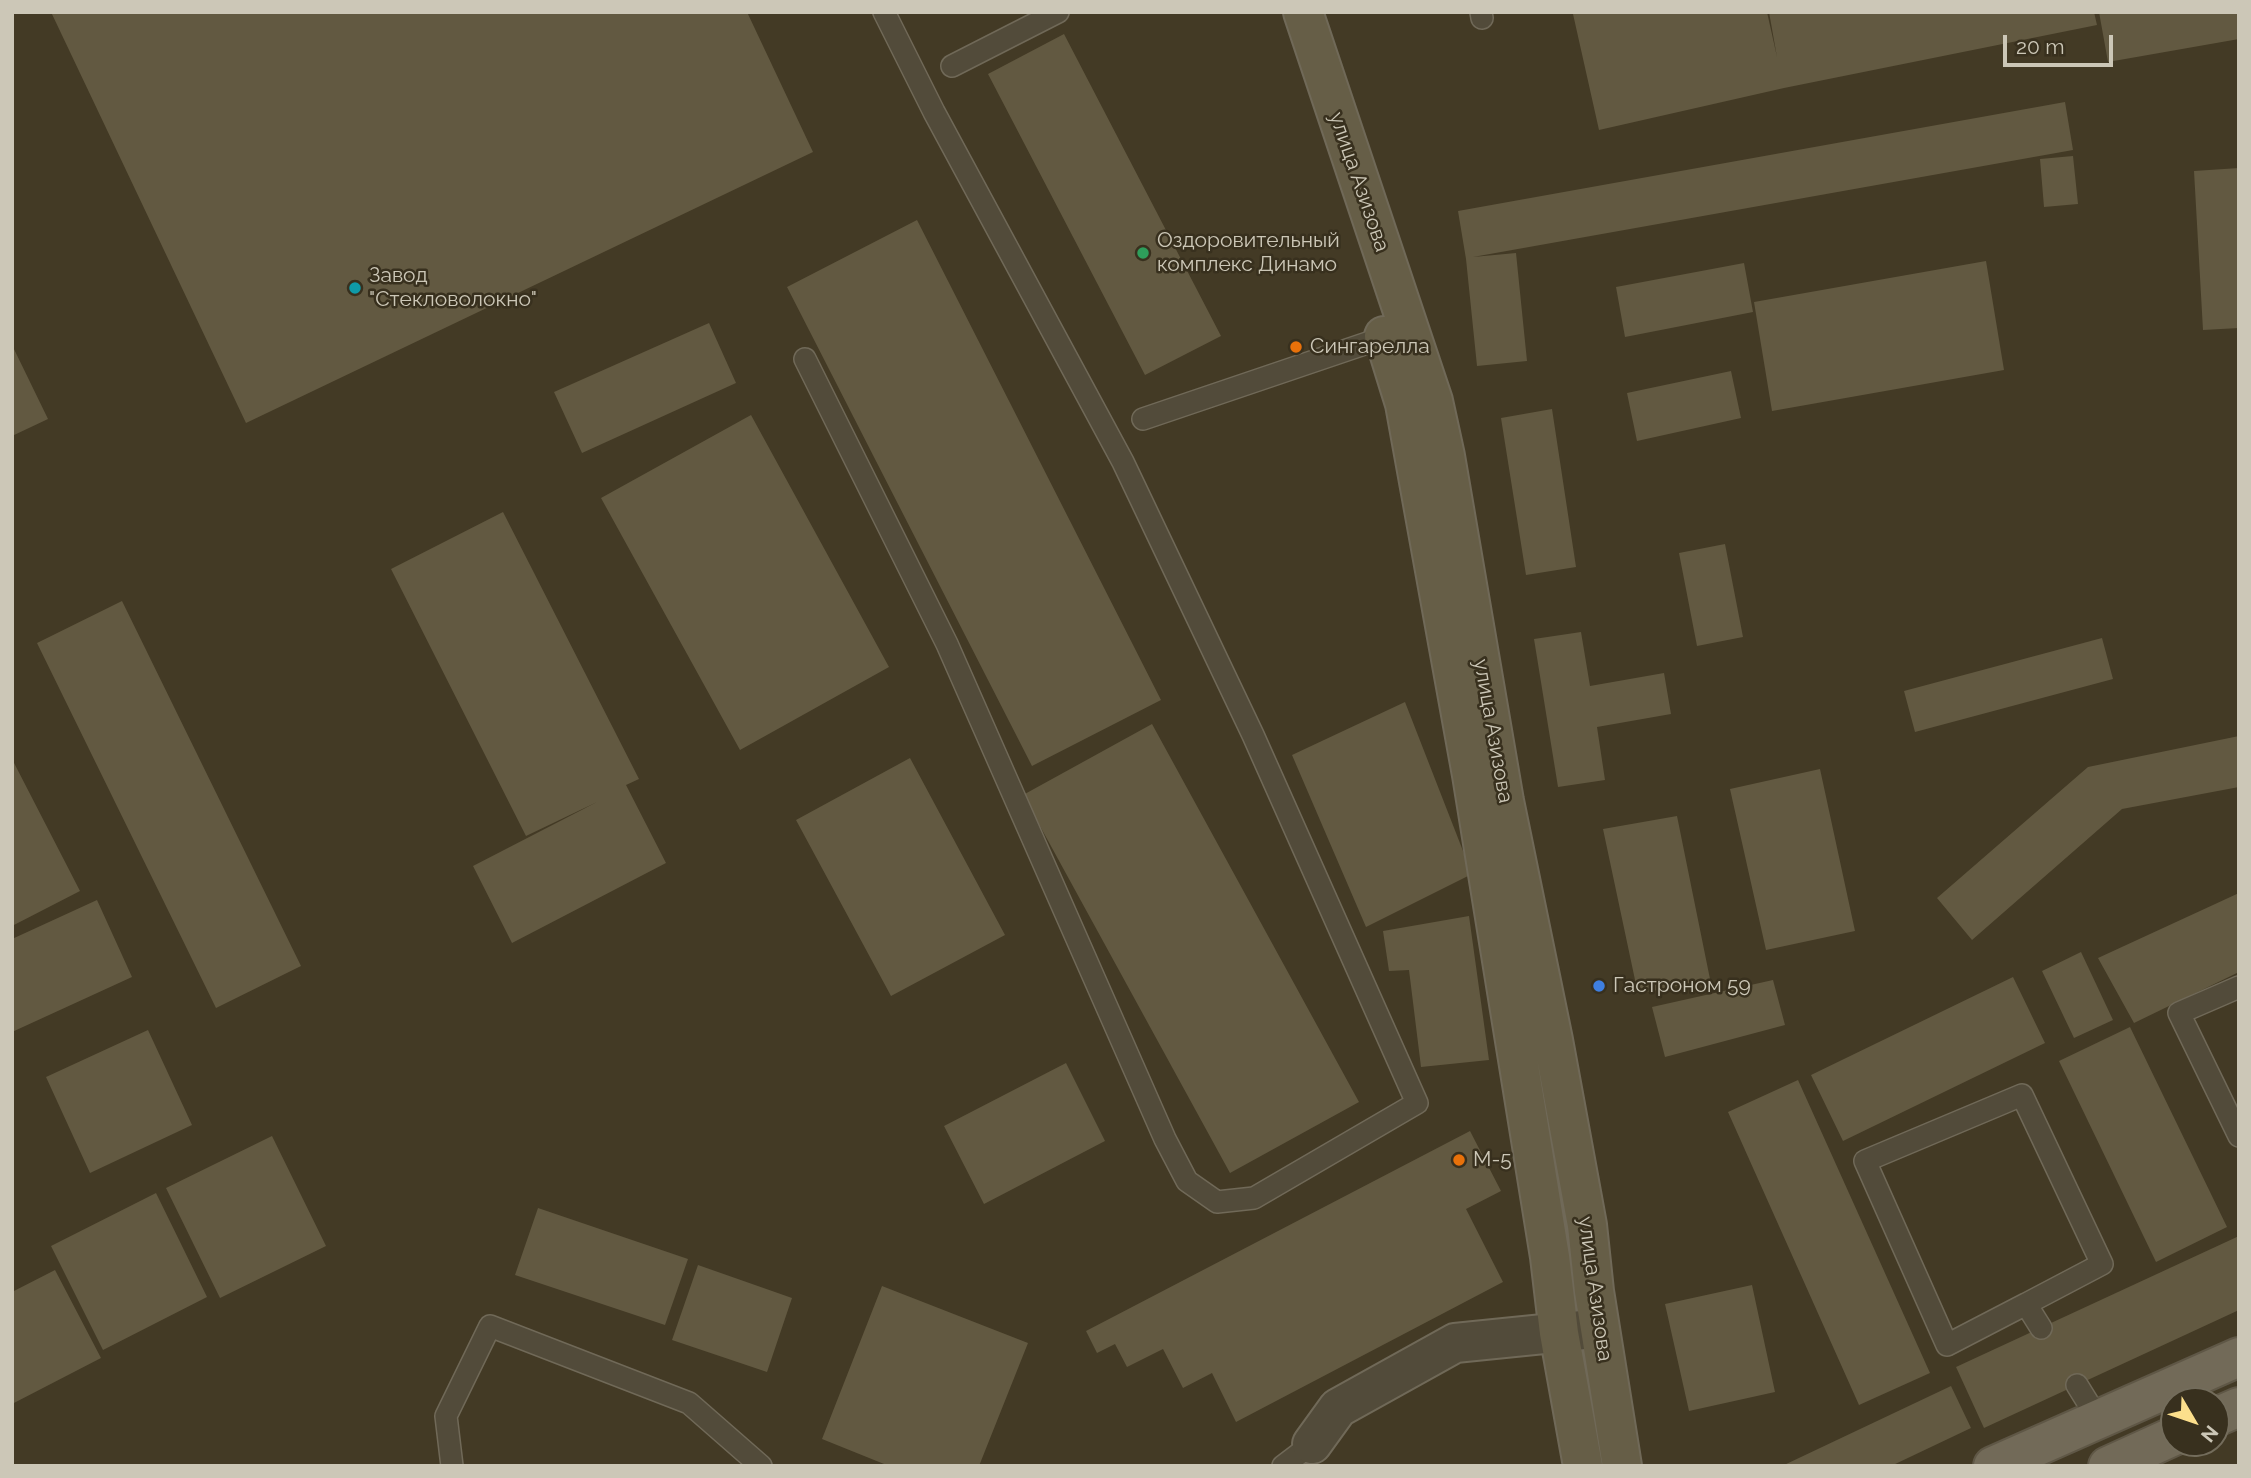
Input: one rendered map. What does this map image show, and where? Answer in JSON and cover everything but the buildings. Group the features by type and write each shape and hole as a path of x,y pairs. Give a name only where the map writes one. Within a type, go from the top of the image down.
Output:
{"main road":[{"name":"улица Азизова","path":"1277,12 1367,277 1405,404 1472,775 1550,1257 1559,1333 1583,1466"},
{"name":"улица Азизова","path":"1303,12 1433,401 1504,800 1587,1225 1599,1329 1622,1466"},
{"path":"1993,1466 2239,1357"},
{"path":"2108,1466 2160,1442"}],"street":[{"path":"1298,1455 1338,1408 1455,1343 1599,1329"}],"lane":[{"path":"804,359 947,644 1165,1139 1187,1181 1217,1202 1254,1198 1418,1103 1253,735 1123,462 934,112 884,12"},
{"path":"952,66 1058,12"},
{"path":"1143,419 1385,337"},
{"path":"2239,986 2179,1013 2239,1136"},
{"path":"2022,1095 2102,1264 2026,1304 1947,1345 1865,1161 2022,1095"},
{"path":"2026,1304 2041,1328"},
{"path":"452,1466 446,1416 490,1326 689,1403 761,1466"},
{"path":"2077,1385 2098,1419"}],"place":[{"name":"Оздоровительный комплекс Динамо","path":"1143,253"},
{"name":"Завод \"Стекловолокно\"","path":"355,288"},
{"name":"Сингарелла","path":"1296,347"},
{"name":"Гастроном 59","path":"1599,986"},
{"name":"М-5","path":"1459,1160"}]}
